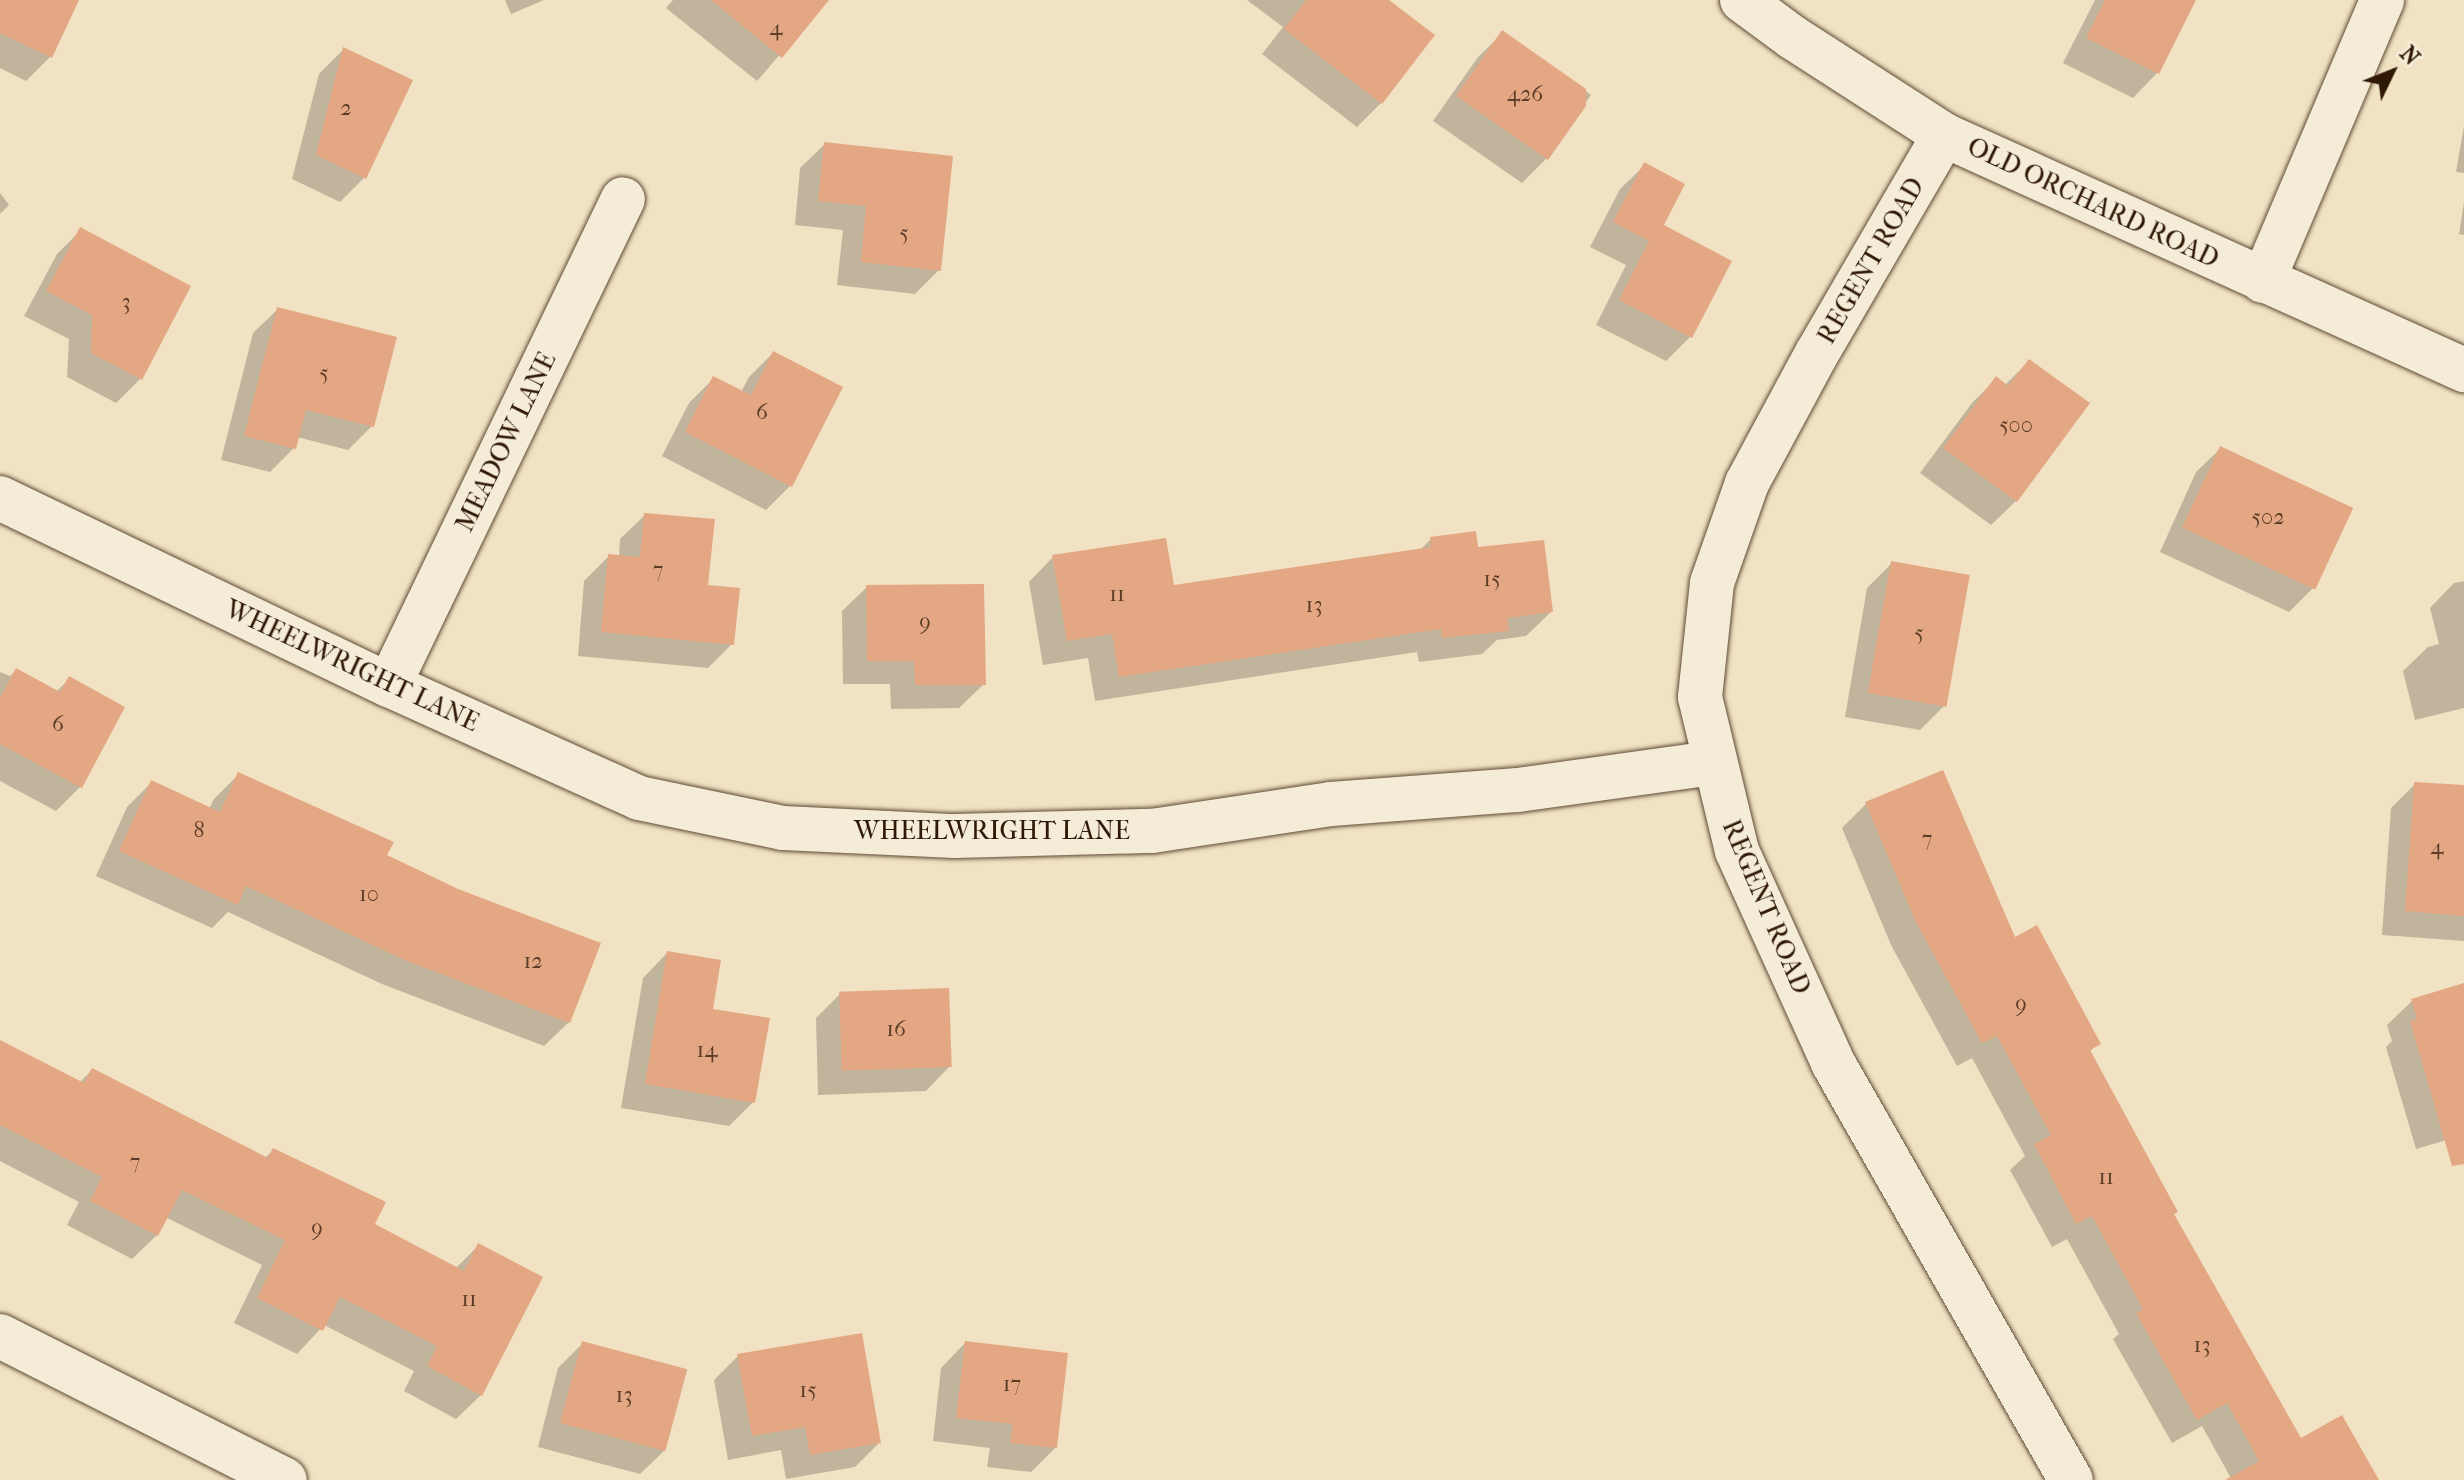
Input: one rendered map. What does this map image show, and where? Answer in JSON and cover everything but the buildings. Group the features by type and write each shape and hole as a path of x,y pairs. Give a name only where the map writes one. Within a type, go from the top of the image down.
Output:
{"street":[{"name":"OLD ORCHARD ROAD","path":"1742,0 1792,37 1944,135 2464,370"},
{"path":"2263,281 2382,0"},
{"name":"REGENT ROAD","path":"1944,135 1817,353 1747,483 1712,583 1700,697 1713,763 1737,851 1833,1063 2071,1480"},
{"name":"MEADOW LANE","path":"389,685 623,199"},
{"name":"WHEELWRIGHT LANE","path":"0,498 389,685 639,798 783,828 955,836 1152,831 1331,804 1518,790 1713,763"},
{"path":"0,1336 285,1480"}]}
